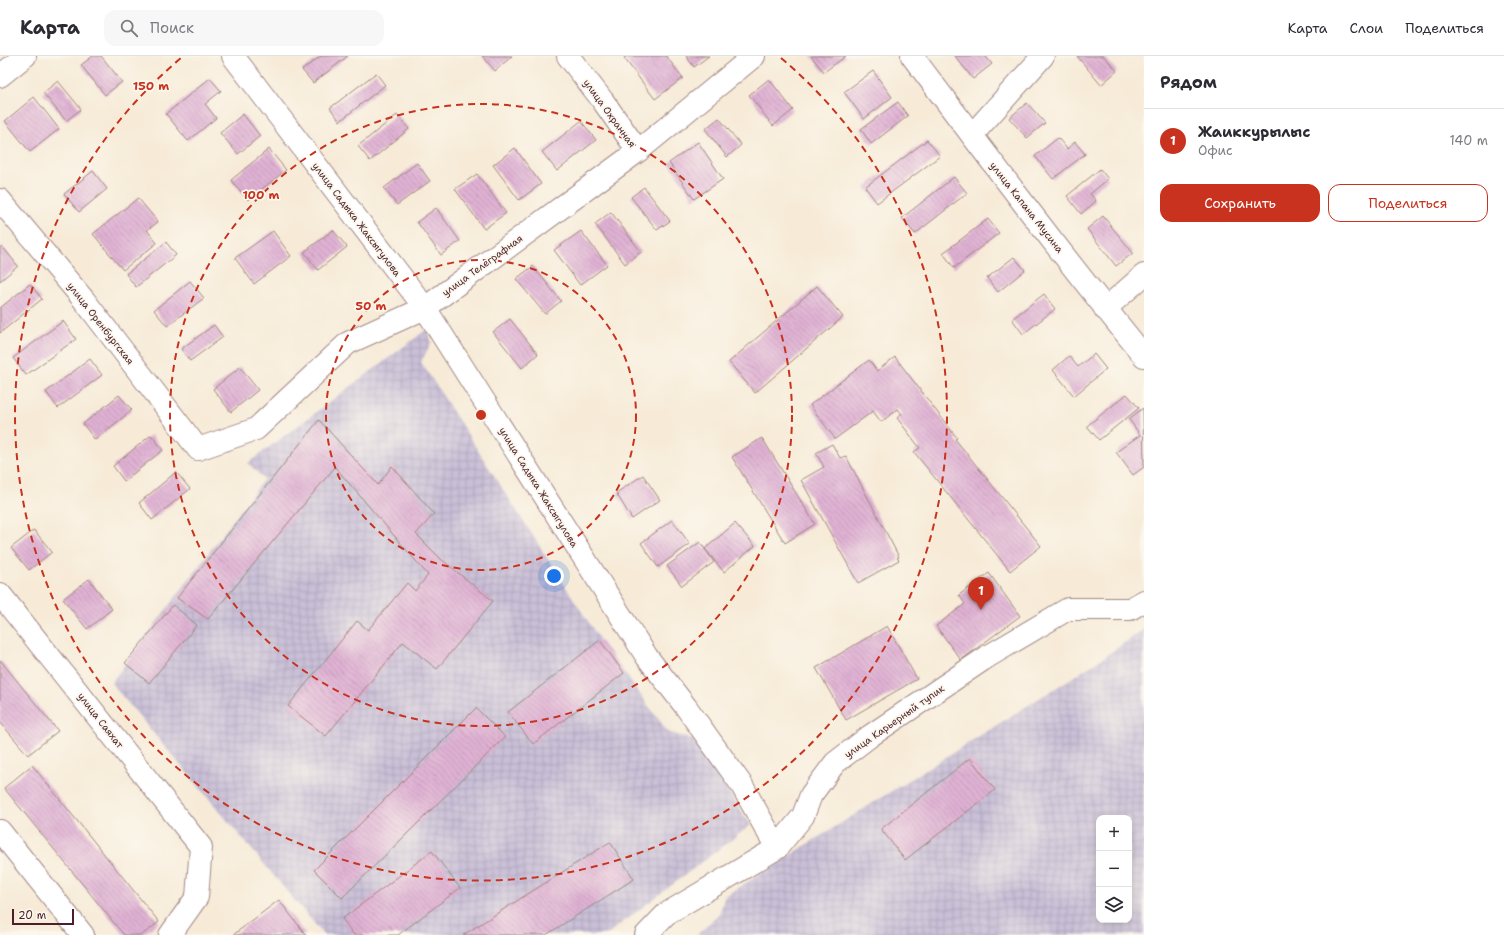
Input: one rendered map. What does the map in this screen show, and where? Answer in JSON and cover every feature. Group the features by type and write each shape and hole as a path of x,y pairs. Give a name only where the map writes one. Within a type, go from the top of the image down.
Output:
{"street":[{"path":"0,76 25,56"},
{"name":"улица Садыка Жаксыгулова","path":"233,56 425,308 647,657 686,707 741,784 777,848"},
{"name":"улица Охранная","path":"568,56 603,100 638,151"},
{"name":"улица Телеграфная","path":"198,449 256,429 348,343 425,308 638,151 754,56"},
{"name":"улица Капана Мусина","path":"912,56 1105,309 1144,356"},
{"path":"972,135 1043,56"},
{"name":"улица Оренбургская","path":"0,200 84,300 198,449"},
{"path":"1105,309 1144,275"},
{"name":"улица Саяхат","path":"0,594 201,847 197,897 170,935"},
{"name":"улица Карьерный тупик","path":"646,935 666,914 777,848 802,816 811,795 835,762 883,727 988,657 1068,609 1130,609 1144,601"},
{"path":"0,831 84,935"}],"shaded area":[{"path":"426,330 432,342 421,362 600,640 668,732 694,740 751,825 606,935 324,935 111,683 264,479 248,463"},
{"path":"1144,629 1144,935 697,935 719,914 725,896 1100,660"}],"building":[{"path":"93,56 101,56 122,82 105,95 81,65"},
{"path":"321,56 348,56 313,83 302,70"},
{"path":"482,56 512,56 495,71"},
{"path":"627,56 666,56 683,78 655,99 624,58"},
{"path":"686,56 709,56 694,67"},
{"path":"811,56 846,56 824,72"},
{"path":"955,56 985,56 992,64 973,79"},
{"path":"1077,56 1104,56 1117,71 1101,85"},
{"path":"873,71 892,97 864,119 844,92"},
{"path":"376,73 385,85 340,121 330,108"},
{"path":"210,78 221,91 205,104 216,118 188,141 166,114"},
{"path":"769,79 793,110 773,126 749,95"},
{"path":"58,81 81,109 66,121 43,93"},
{"path":"34,97 59,129 30,152 5,121"},
{"path":"898,102 908,116 871,144 861,129"},
{"path":"1027,103 1045,123 1027,138 1009,118"},
{"path":"243,114 260,136 238,154 220,133"},
{"path":"397,115 409,129 370,161 358,146"},
{"path":"719,118 741,145 727,157 705,129"},
{"path":"581,121 596,140 557,171 542,152"},
{"path":"1058,138 1067,149 1075,142 1085,154 1053,179 1035,156"},
{"path":"927,140 940,156 877,203 865,187"},
{"path":"698,142 723,179 694,199 669,163"},
{"path":"515,148 541,184 519,200 493,165"},
{"path":"269,149 286,170 248,200 231,180"},
{"path":"417,163 430,181 397,205 384,188"},
{"path":"1100,169 1108,179 1090,194 1096,201 1081,214 1067,196"},
{"path":"93,171 107,189 79,212 64,194"},
{"path":"477,174 506,213 484,229 455,189"},
{"path":"954,177 967,193 915,234 902,218"},
{"path":"644,187 670,221 657,230 631,197"},
{"path":"138,198 158,222 147,230 157,243 123,270 93,234"},
{"path":"436,208 460,241 441,255 417,222"},
{"path":"611,212 641,252 625,264 595,224"},
{"path":"1103,216 1133,253 1116,266 1087,229"},
{"path":"988,219 999,233 954,268 943,253"},
{"path":"333,230 347,247 318,270 304,252"},
{"path":"273,231 291,256 254,284 235,258"},
{"path":"581,231 607,265 580,285 554,250"},
{"path":"166,242 176,255 136,287 126,274"},
{"path":"2,246 18,266 0,281 0,248"},
{"path":"1014,257 1025,270 998,292 987,278"},
{"path":"533,266 561,301 545,314 516,279"},
{"path":"190,281 204,298 167,326 154,310"},
{"path":"30,284 42,299 0,333 0,308"},
{"path":"817,286 843,317 755,393 729,362"},
{"path":"1044,294 1055,309 1023,334 1012,319"},
{"path":"510,319 538,354 522,368 493,332"},
{"path":"63,321 76,339 26,375 13,358"},
{"path":"214,325 223,337 190,361 181,349"},
{"path":"1094,354 1106,369 1074,396 1053,370 1069,356 1078,367"},
{"path":"895,357 957,438 955,439 1041,546 1010,571 914,452 920,448 897,418 902,414 898,409 881,422 873,411 835,439 810,405 869,360 877,371"},
{"path":"90,359 102,375 58,408 46,392"},
{"path":"240,367 258,390 231,412 213,389"},
{"path":"1127,394 1139,408 1099,440 1087,426"},
{"path":"119,395 132,410 95,440 83,424"},
{"path":"1143,408 1144,467 1133,475 1116,452 1140,435 1129,419"},
{"path":"319,420 378,485 392,466 434,514 416,534 441,559 493,601 437,669 403,642 326,736 288,706 357,621 368,630 407,583 415,591 428,575 335,467 208,619 177,598"},
{"path":"151,435 163,450 124,481 113,466"},
{"path":"762,438 815,524 785,543 732,457"},
{"path":"832,444 840,458 846,456 899,557 897,558 899,560 858,583 801,480 824,467 816,453"},
{"path":"176,472 190,489 152,520 139,503"},
{"path":"643,475 660,500 632,519 616,493"},
{"path":"672,520 690,544 658,567 641,543"},
{"path":"735,523 755,546 724,572 705,549"},
{"path":"34,530 52,552 29,570 11,548"},
{"path":"700,542 714,562 682,586 667,566"},
{"path":"989,573 1020,616 961,660 936,626 965,604 959,595"},
{"path":"89,579 112,609 87,629 63,599"},
{"path":"173,605 197,625 149,683 125,663"},
{"path":"887,626 917,679 846,720 816,668"},
{"path":"600,640 624,673 533,744 508,712"},
{"path":"0,660 58,731 28,755 0,722"},
{"path":"476,708 505,737 342,898 314,870"},
{"path":"970,758 995,790 905,860 881,829"},
{"path":"32,765 159,922 142,935 124,935 4,788"},
{"path":"610,842 634,879 546,935 463,935"},
{"path":"432,851 460,888 398,935 354,935 342,919"},
{"path":"279,900 306,935 233,935"}],"place":[{"name":"Жаиккурылыс","path":"981,610"}]}
